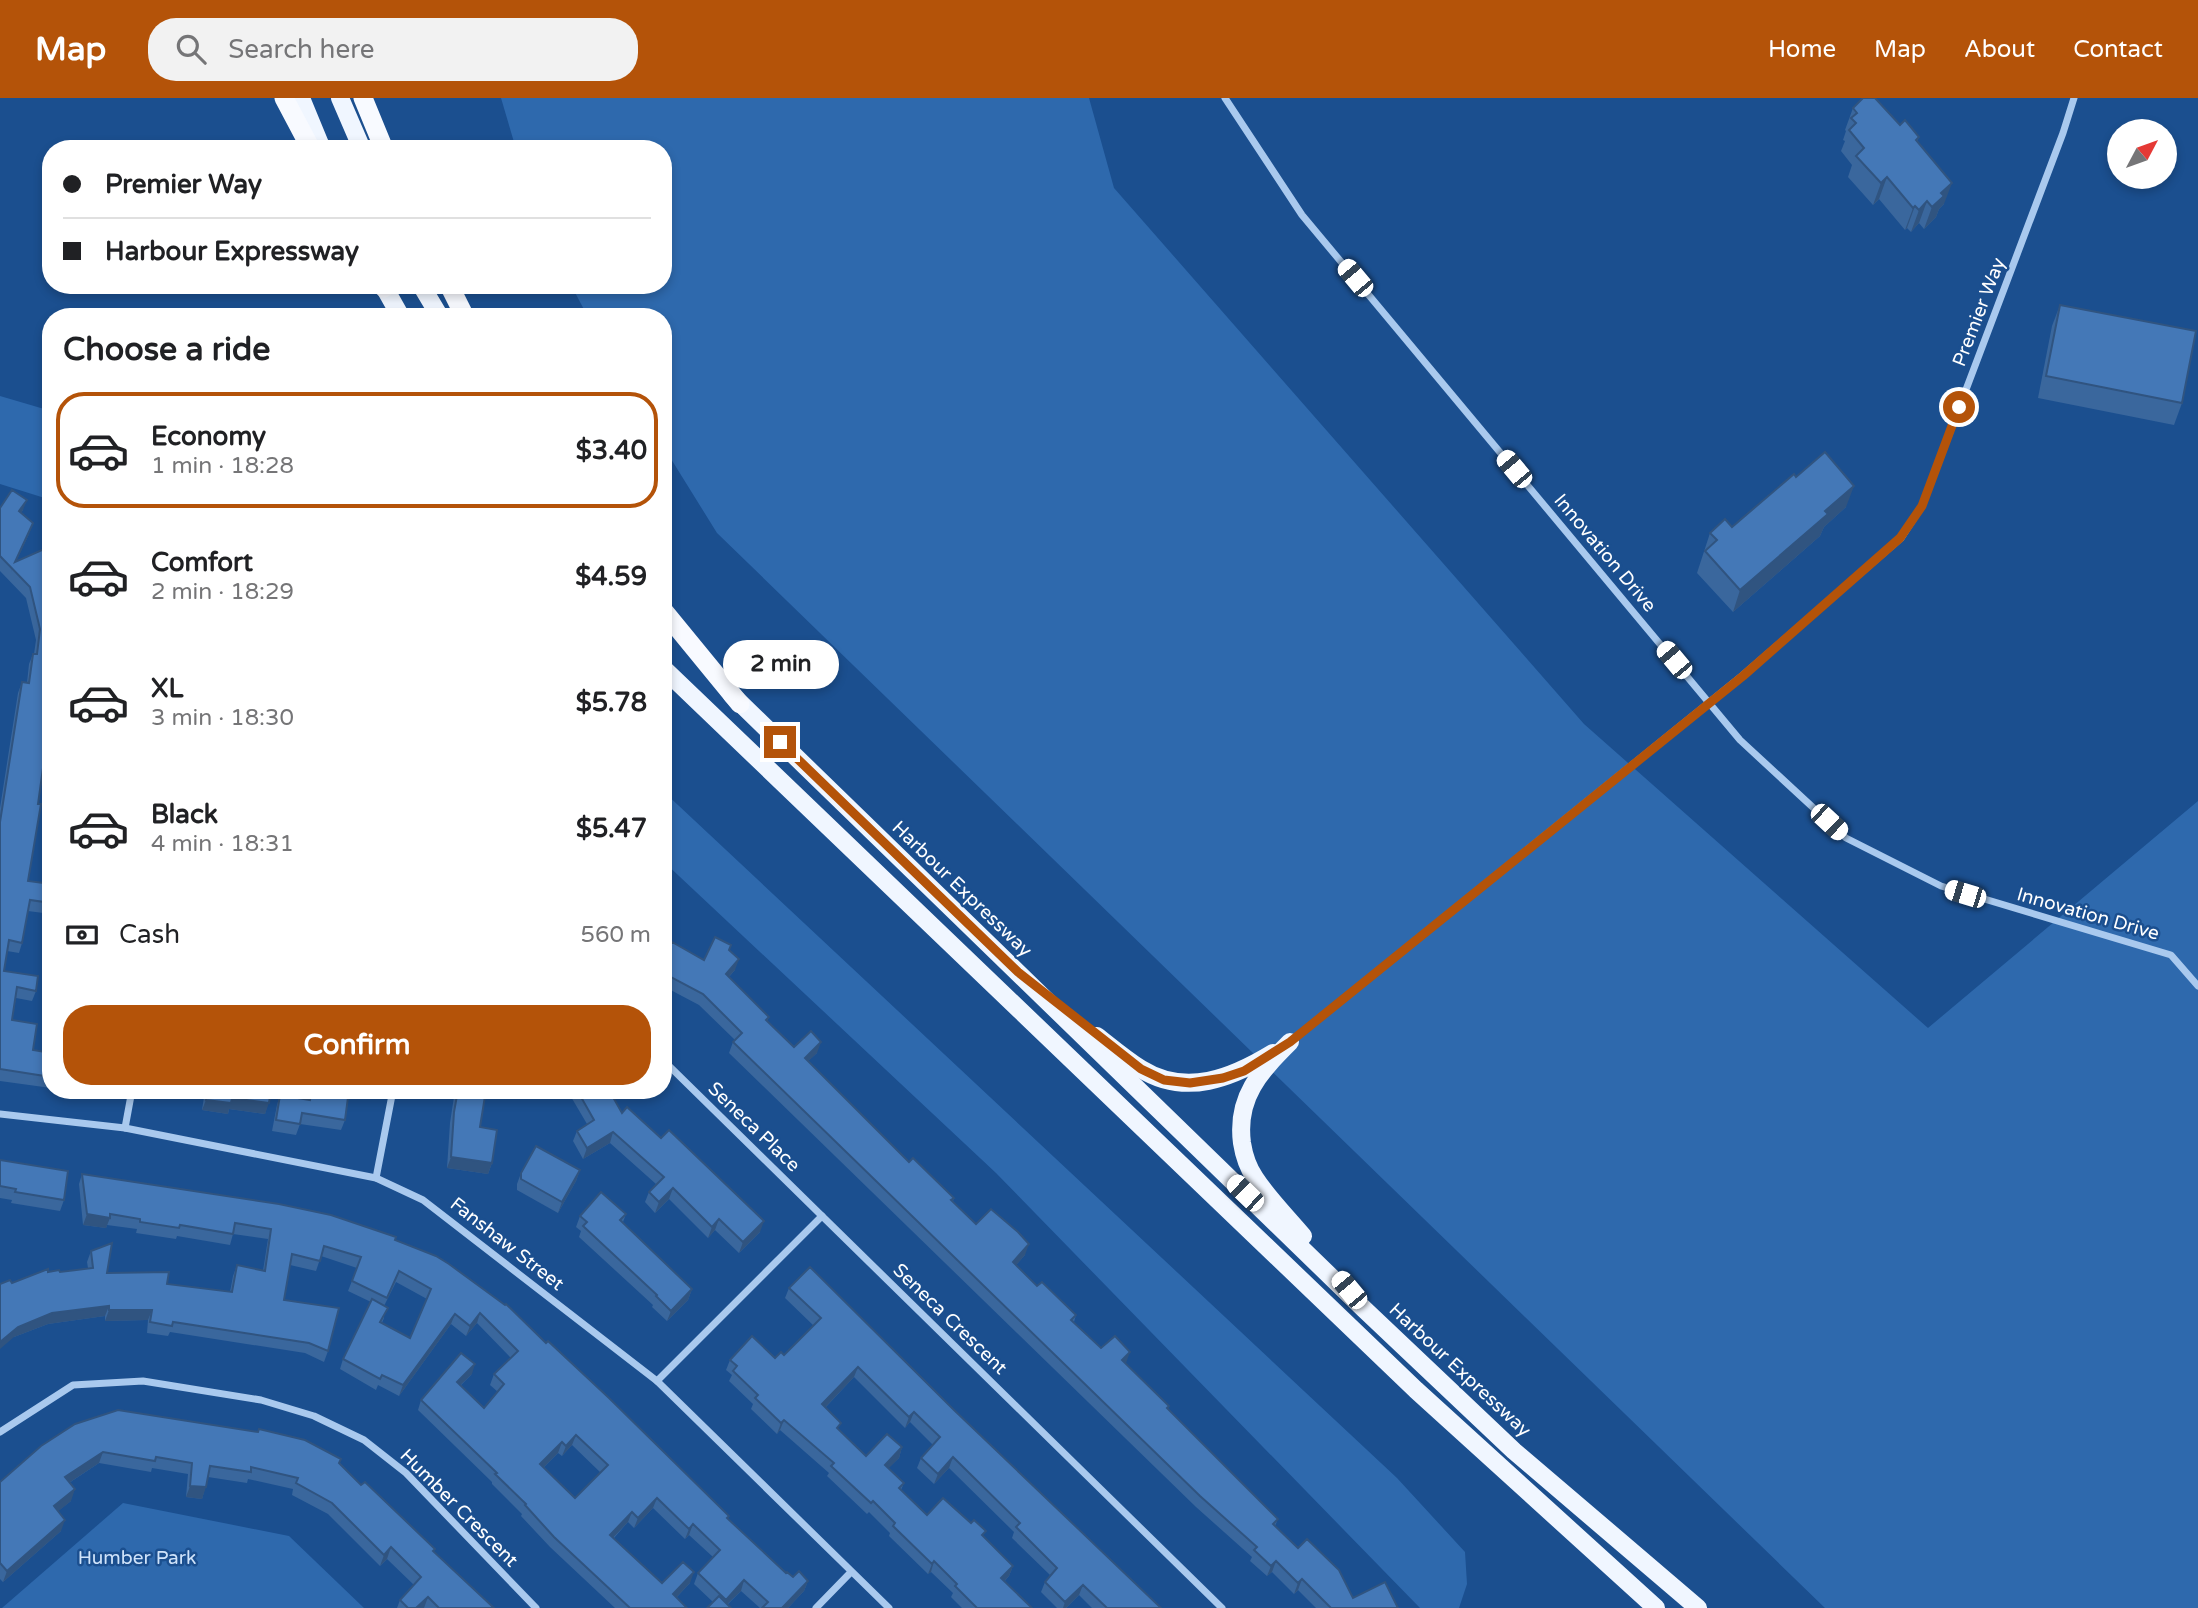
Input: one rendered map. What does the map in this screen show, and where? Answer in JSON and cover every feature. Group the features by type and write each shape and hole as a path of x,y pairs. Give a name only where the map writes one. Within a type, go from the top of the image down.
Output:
{"highway":[{"path":"284,98 306,140"},
{"path":"363,98 380,140"},
{"path":"672,621 740,704"}],"main road":[{"path":"302,98 318,140"},
{"path":"340,98 358,140"},
{"name":"Harbour Expressway","path":"672,632 740,704 1364,1309 1514,1451 1698,1608"},
{"path":"672,677 1416,1390 1656,1608"},
{"path":"1018,972 1141,1069 1164,1080 1190,1083 1223,1078 1244,1071 1290,1042"},
{"path":"1290,1042 1267,1065 1244,1101 1240,1126 1245,1160 1255,1179 1364,1309"}],"street":[{"name":"Innovation Drive","path":"1225,98 1302,215 1740,740 1846,838 1941,886 2171,955 2198,986"},
{"name":"Premier Way","path":"1290,1042 1709,702 1900,538 1922,506 2074,98"},
{"name":"Seneca Place","path":"672,1069 822,1216"},
{"path":"125,1128 130,1099"},
{"path":"376,1178 391,1099"},
{"name":"Fanshaw Street","path":"0,1114 125,1128 376,1178 423,1200 657,1381 889,1608"},
{"path":"657,1381 822,1216"},
{"name":"Seneca Crescent","path":"822,1216 1222,1608"},
{"name":"Humber Crescent","path":"0,1432 73,1385 144,1381 261,1400 314,1416 364,1440 406,1474 536,1608"},
{"path":"816,1608 851,1572"}],"green space":[{"path":"501,98 1089,98 1114,188 1584,724 1928,1028 2198,801 2198,1608 1825,1608 717,533 672,460 672,308 583,308 576,294 672,294 672,140 513,140"},
{"path":"0,396 42,408 42,497 0,484"},
{"path":"672,799 1397,1478 1465,1552 1467,1584 1459,1608 1420,1608 996,1173 672,869"},
{"name":"Humber Park","path":"123,1503 289,1536 364,1608 2,1608"}],"building":[{"path":"1863,98 1875,98 1900,125 1905,120 1919,137 1916,140 1952,183 1941,193 1944,196 1932,207 1927,201 1919,210 1915,206 1913,208 1887,177 1881,183 1856,156 1864,148 1849,130 1856,123 1851,118 1857,113 1853,108"},
{"path":"2060,305 2196,331 2182,403 2046,376"},
{"path":"1825,452 1854,486 1825,511 1828,514 1740,590 1705,551 1717,540 1710,533 1725,519 1732,527 1794,474 1796,477"},
{"path":"12,490 27,500 19,511 33,523 15,562 42,550 42,775 38,804 41,804 28,881 42,883 42,902 30,900 22,943 9,940 4,971 38,976 36,991 17,987 12,1020 37,1024 33,1050 42,1052 42,1076 0,1069 0,822 22,682 29,683 40,629 30,587 0,556 0,508"},
{"path":"715,937 731,945 729,950 739,959 726,974 769,1017 766,1020 794,1047 811,1031 821,1042 805,1058 909,1162 913,1158 976,1224 991,1209 1018,1232 1029,1244 1013,1262 1037,1286 1042,1282 1076,1315 1071,1320 1101,1348 1115,1336 1130,1352 1122,1360 1278,1519 1273,1524 1298,1548 1307,1539 1339,1570 1353,1598 1385,1582 1398,1608 1331,1608 1302,1579 1298,1583 1276,1561 1271,1566 1254,1550 1257,1547 1200,1496 733,1042 742,1033 703,994 672,978 672,942 704,960"},
{"path":"206,1099 232,1099 231,1103"},
{"path":"239,1099 270,1099 269,1103"},
{"path":"279,1099 348,1099 345,1120 302,1113 300,1124 276,1120"},
{"path":"456,1099 485,1099 480,1127 497,1130 492,1163 451,1157"},
{"path":"582,1099 614,1099 622,1113 627,1107 661,1138 669,1130 764,1221 743,1242 719,1219 712,1227 673,1188 659,1202 649,1192 664,1177 613,1132 587,1148 577,1131 594,1120"},
{"path":"536,1146 580,1170 562,1202 521,1179 521,1173"},
{"path":"0,1160 68,1171 64,1200 15,1192 16,1189 0,1186"},
{"path":"82,1174 279,1204 331,1215 396,1237 395,1240 436,1256 506,1304 609,1398 729,1516 727,1518 786,1573 793,1577 799,1571 808,1581 782,1608 762,1608 768,1602 744,1580 726,1600 698,1573 720,1550 693,1524 689,1529 657,1498 638,1518 632,1512 610,1535 662,1583 683,1562 694,1572 673,1594 687,1608 630,1608 554,1537 526,1504 495,1474 497,1473 421,1400 461,1353 475,1364 457,1382 484,1408 504,1384 494,1374 518,1351 480,1313 470,1326 455,1314 403,1385 382,1375 380,1379 343,1359 372,1299 388,1308 380,1322 410,1338 431,1289 399,1271 387,1298 352,1281 361,1257 324,1246 320,1261 292,1254 284,1300 339,1308 328,1351 309,1343 173,1322 172,1326 150,1322 152,1310 109,1310 109,1306 52,1313 18,1327 0,1342 0,1284 10,1280 12,1283 48,1269 48,1272 60,1272 93,1268 91,1251 112,1243 107,1273 169,1272 167,1284 232,1292 237,1265 265,1271 271,1229 235,1223 233,1234 180,1225 179,1228 140,1222 140,1219 110,1214 110,1218 87,1214","holes":["576,1435 608,1465 575,1498 540,1464 562,1442 566,1446"]},
{"path":"601,1192 626,1214 620,1220 692,1289 671,1311 583,1226 587,1222 580,1216"},
{"path":"810,1267 954,1410 1161,1608 1107,1608 1083,1585 1065,1602 1045,1582 1057,1568 1016,1527 1020,1523 953,1457 938,1474 921,1458 940,1437 914,1412 909,1417 858,1367 822,1404 841,1423 837,1428 866,1456 887,1434 902,1447 885,1465 904,1483 899,1488 927,1515 943,1498 971,1523 974,1520 986,1531 982,1535 1013,1566 1001,1578 1032,1608 977,1608 934,1561 932,1564 893,1526 895,1523 873,1501 871,1503 831,1466 834,1463 784,1420 781,1423 755,1398 758,1395 733,1371 737,1366 730,1360 752,1336 775,1358 781,1352 784,1355 821,1318 789,1288"},
{"path":"118,1410 258,1432 259,1429 305,1440 341,1459 339,1463 361,1485 365,1482 494,1608 439,1608 428,1597 416,1608 408,1608 400,1600 421,1577 391,1547 384,1555 332,1503 296,1483 298,1478 251,1467 251,1472 210,1466 206,1487 190,1486 192,1463 156,1457 155,1461 103,1452 65,1477 75,1489 54,1506 65,1520 7,1571 0,1563 0,1482 41,1446 75,1424"},
{"path":"719,1596 731,1608 707,1608"}],"route":[{"path":"780,742 1018,972 1100,1038 1141,1069 1164,1080 1190,1083 1223,1078 1244,1071 1290,1042 1743,676 1900,538 1922,506 1959,407"}]}
